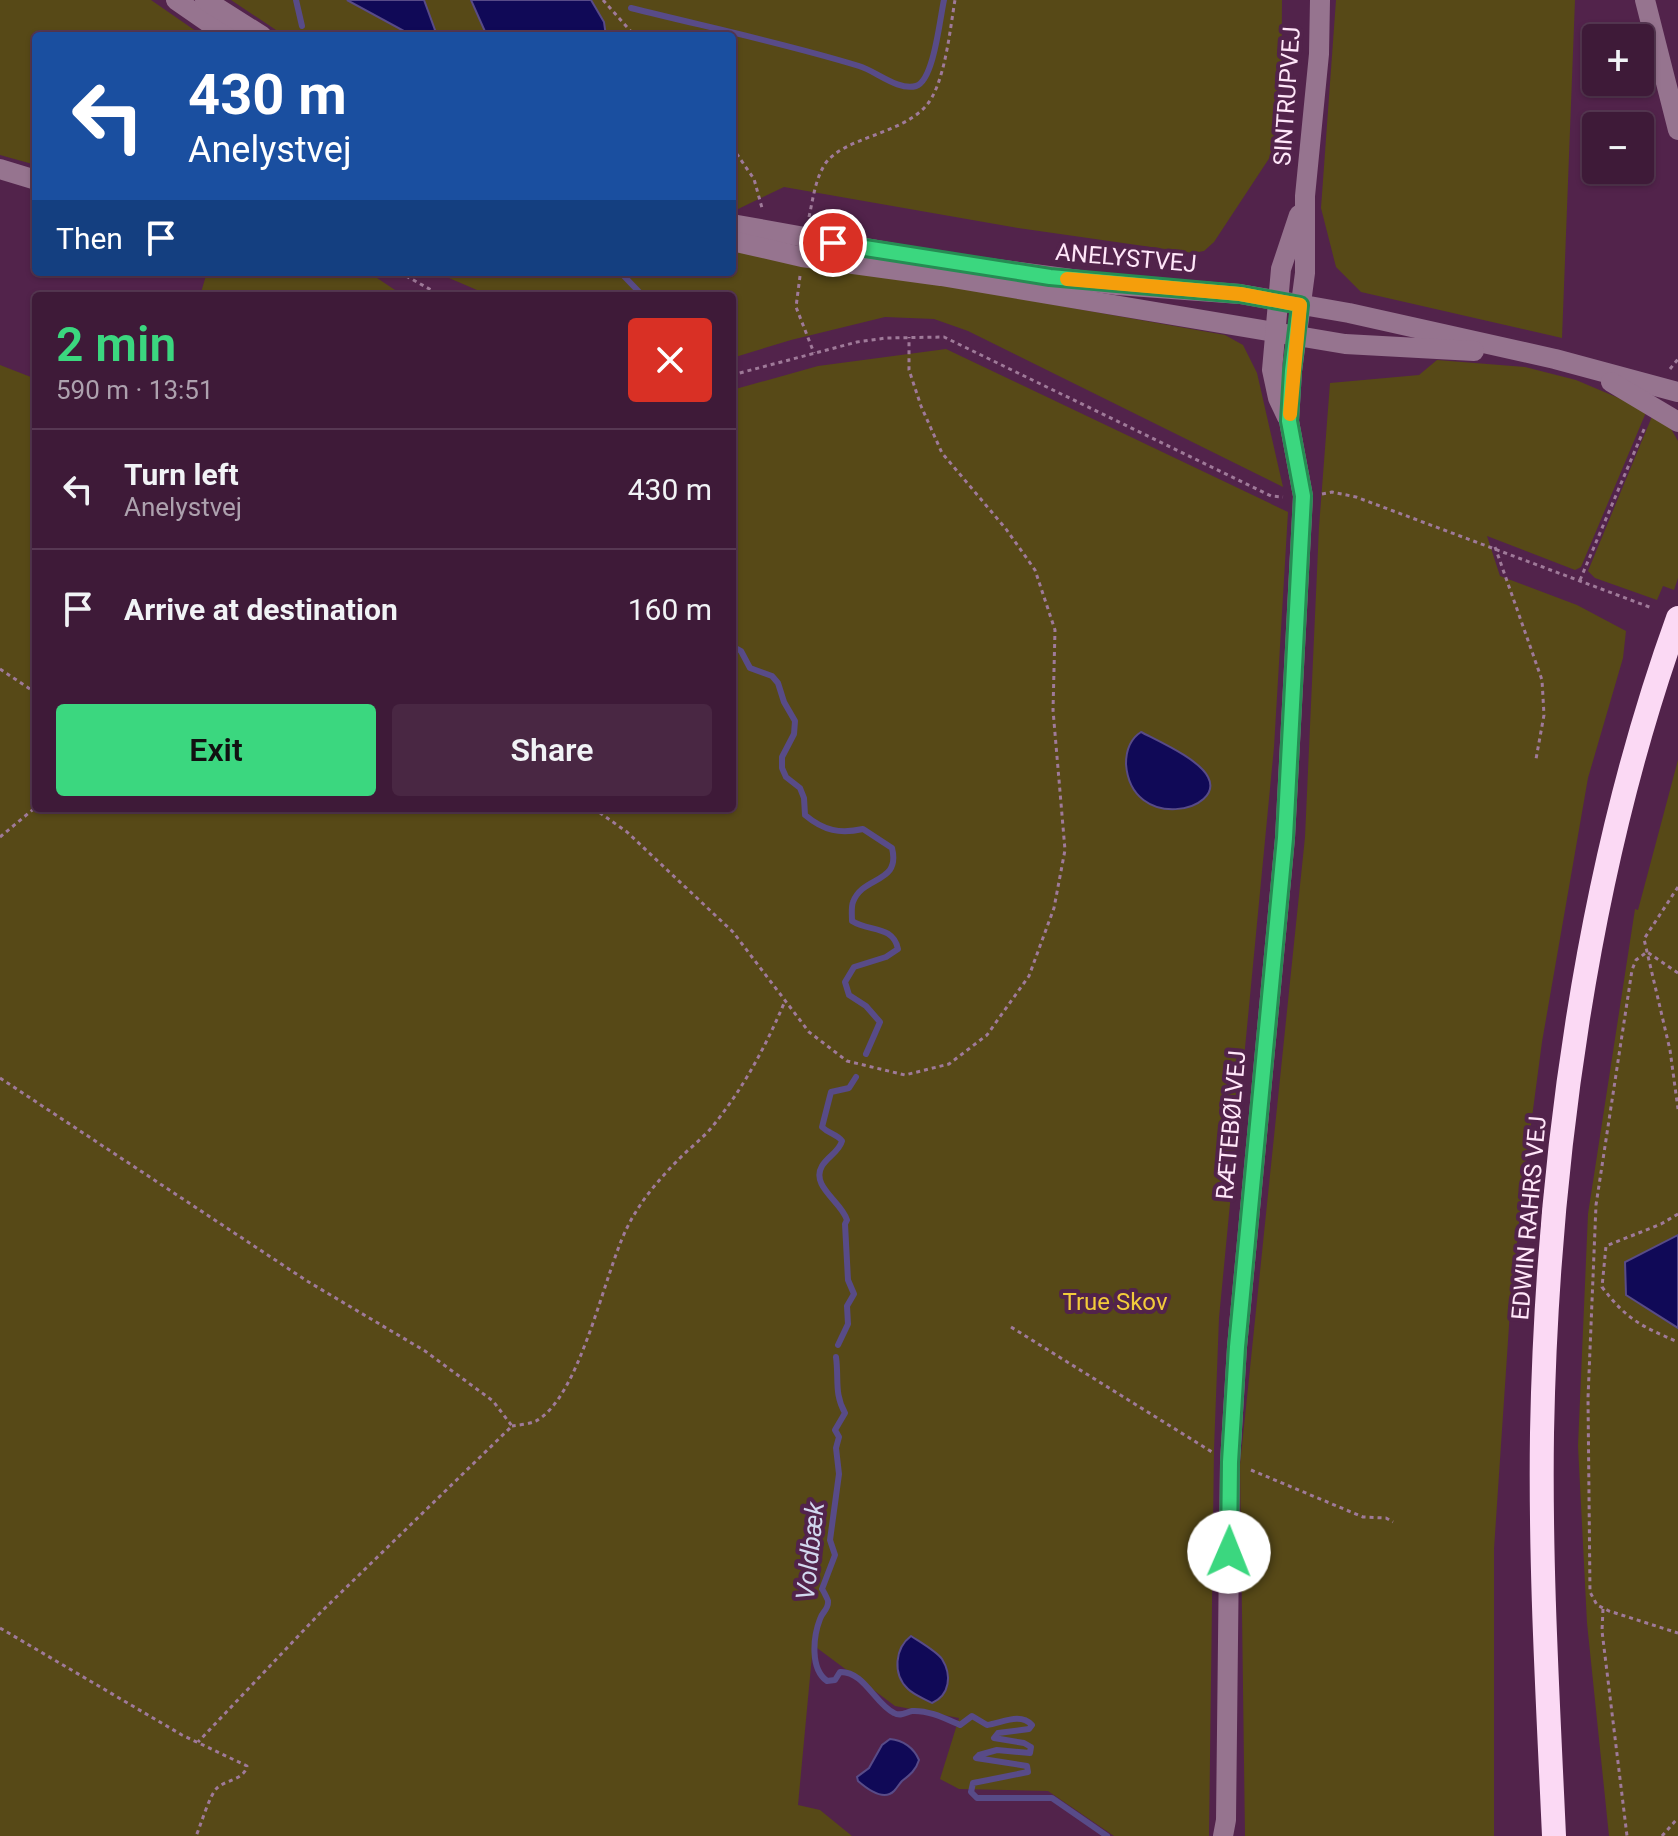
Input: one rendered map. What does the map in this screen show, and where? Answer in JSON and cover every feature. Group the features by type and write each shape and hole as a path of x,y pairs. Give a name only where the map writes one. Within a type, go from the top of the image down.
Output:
{"highway":[{"name":"EDWIN RAHRS VEJ","path":"1554,1836 1542,1537 1543,1404 1564,1124 1595,933 1637,748 1678,618"}],"street":[{"path":"176,0 222,32"},
{"path":"205,0 256,32"},
{"name":"SINTRUPVEJ","path":"1286,334 1300,305 1305,273 1305,196 1319,54 1320,0"},
{"path":"1645,0 1678,130"},
{"path":"0,169 32,179"},
{"name":"SINTRUPVEJ","path":"1286,334 1278,301 1281,269 1305,196"},
{"name":"ANELYSTVEJ","path":"736,225 764,230 804,248 941,276 1286,334 1360,345 1514,352"},
{"name":"ANELYSTVEJ","path":"736,241 1050,277 1240,294 1408,325 1514,352 1555,359 1678,392"},
{"name":"RÆTEBØLVEJ","path":"1223,1836 1226,1820 1230,1462 1238,1331 1285,838 1303,496 1289,421 1278,398 1272,370 1286,334"},
{"name":"ANELYSTVEJ","path":"1587,369 1678,422"}],"path":[{"path":"603,0 631,32"},
{"path":"814,353 796,307 816,184 832,156 895,128 913,118 928,104 942,67 955,0"},
{"path":"736,153 754,179 761,202 764,230"},
{"path":"406,276 435,292"},
{"path":"599,812 627,832 733,932 809,1032 847,1061 905,1075 949,1064 987,1035 1029,976 1054,908 1065,850 1053,710 1055,630 1035,570 1006,529 942,453 909,370 909,337"},
{"path":"736,374 857,342 944,337 1271,496 1332,492 1356,497 1652,608"},
{"path":"1580,580 1653,406"},
{"path":"1495,547 1542,680 1544,715 1536,759"},
{"path":"0,669 32,690"},
{"path":"0,837 32,810"},
{"path":"1678,887 1644,939 1670,1050 1678,1109"},
{"path":"1647,952 1678,973"},
{"path":"1647,952 1636,960 1632,970 1596,1205 1588,1398 1590,1592 1597,1605 1603,1608 1678,1633"},
{"path":"198,1742 321,1612 512,1426 536,1420 555,1403 567,1385 582,1350 626,1228 646,1196 710,1129 736,1094 767,1043 785,1001"},
{"path":"0,1078 307,1281 425,1351 493,1401 512,1426"},
{"path":"1678,1214 1606,1246 1602,1287 1620,1310 1639,1325 1678,1342"},
{"path":"1011,1327 1230,1462 1363,1517 1386,1518 1393,1522"},
{"path":"1603,1608 1602,1631 1627,1836"},
{"path":"0,1628 198,1742 244,1763 247,1768 240,1776 216,1789 196,1836"},
{"path":"1662,1836 1678,1818"}],"green space":[{"path":"0,0 151,0 197,32 32,32 32,164 0,155"},
{"path":"231,0 1282,0 1281,133 1276,148 1214,242 1204,251 1193,253 1018,228 784,187 736,210 736,32 279,32"},
{"path":"1336,0 1575,0 1562,338 1361,292 1336,267 1321,208"},
{"path":"736,249 1225,335 1243,345 1257,373 1283,487 968,331 934,319 885,317 736,357 736,292 482,292 444,276 736,276"},
{"path":"206,276 374,276 398,292 201,292"},
{"name":"True Skov","path":"946,349 1288,512 1274,747 1219,1318 1214,1449 1209,1836 1114,1836 1048,1791 959,1789 940,1779 959,1718 895,1706 813,1645 798,1805 820,1810 852,1836 0,1836 0,365 32,377 32,812 736,812 736,389 818,366"},
{"path":"1437,360 1525,367 1576,380 1647,410 1581,567 1575,570 1487,536 1500,576 1577,605 1626,631 1623,658 1588,778 1542,1042 1523,1185 1510,1311 1494,1549 1494,1836 1245,1836 1240,1465 1305,837 1319,527 1330,383 1419,375"},
{"path":"1653,414 1667,422 1678,441 1678,578 1674,590 1663,586 1657,600 1595,578 1588,571"},
{"path":"1678,760 1678,1836 1609,1836 1587,1623 1578,1446 1588,1214 1635,909 1638,910"}],"shaded area":[{"path":"347,0 424,0 435,30 406,32"},
{"path":"471,0 591,0 604,22 605,32 485,32"},
{"path":"1141,732 1178,751 1203,770 1210,789 1203,799 1176,809 1159,807 1143,800 1132,786 1126,764 1129,746"},
{"path":"1678,1235 1678,1328 1626,1295 1625,1262"},
{"path":"911,1636 939,1656 945,1665 948,1678 946,1690 932,1703 910,1691 899,1676 899,1654"},
{"path":"890,1739 908,1745 919,1760 894,1791 880,1795 865,1787 857,1777 869,1768 882,1745"}],"waterway":[{"name":"Voldbæk","path":"296,0 302,26"},
{"path":"736,34 866,68 902,86 916,86 922,82 932,61 944,0"},
{"path":"631,8 729,32"},
{"name":"Voldbæk","path":"624,276 639,292"},
{"name":"Voldbæk","path":"736,648 741,651 750,668 772,676 778,683 795,721 794,734 782,757 782,768 786,777 800,788 805,815 832,830 863,829 892,848 891,868 858,893 852,906 852,921 886,932 898,949 886,957 854,967 845,982 849,995 866,1006 880,1022 866,1054"},
{"name":"Voldbæk","path":"838,1345 848,1324 847,1306 854,1294 848,1280 847,1220 823,1187 819,1173 842,1141 822,1127 831,1092 849,1088 856,1077"},
{"name":"Voldbæk","path":"836,1357 838,1393 845,1413 835,1430 839,1437 836,1448 839,1474 830,1540 835,1555 822,1589 828,1604 816,1635 815,1661 818,1669 827,1681 835,1680 840,1672 856,1677 887,1709 897,1714 925,1712 960,1725 972,1716 987,1725 1011,1719 1027,1721 1032,1725 1029,1729 998,1733 994,1738 1024,1743 1031,1747 1030,1753 997,1750 976,1758 1027,1766 1028,1772 973,1783 971,1792 977,1798 1052,1798 1107,1836"}],"slow traffic":[{"path":"1067,279 1240,294 1300,305 1290,414"}],"route":[{"path":"833,243 1050,277 1240,294 1300,305 1289,421 1303,496 1285,838 1237,1347 1230,1462 1229,1552"}]}
